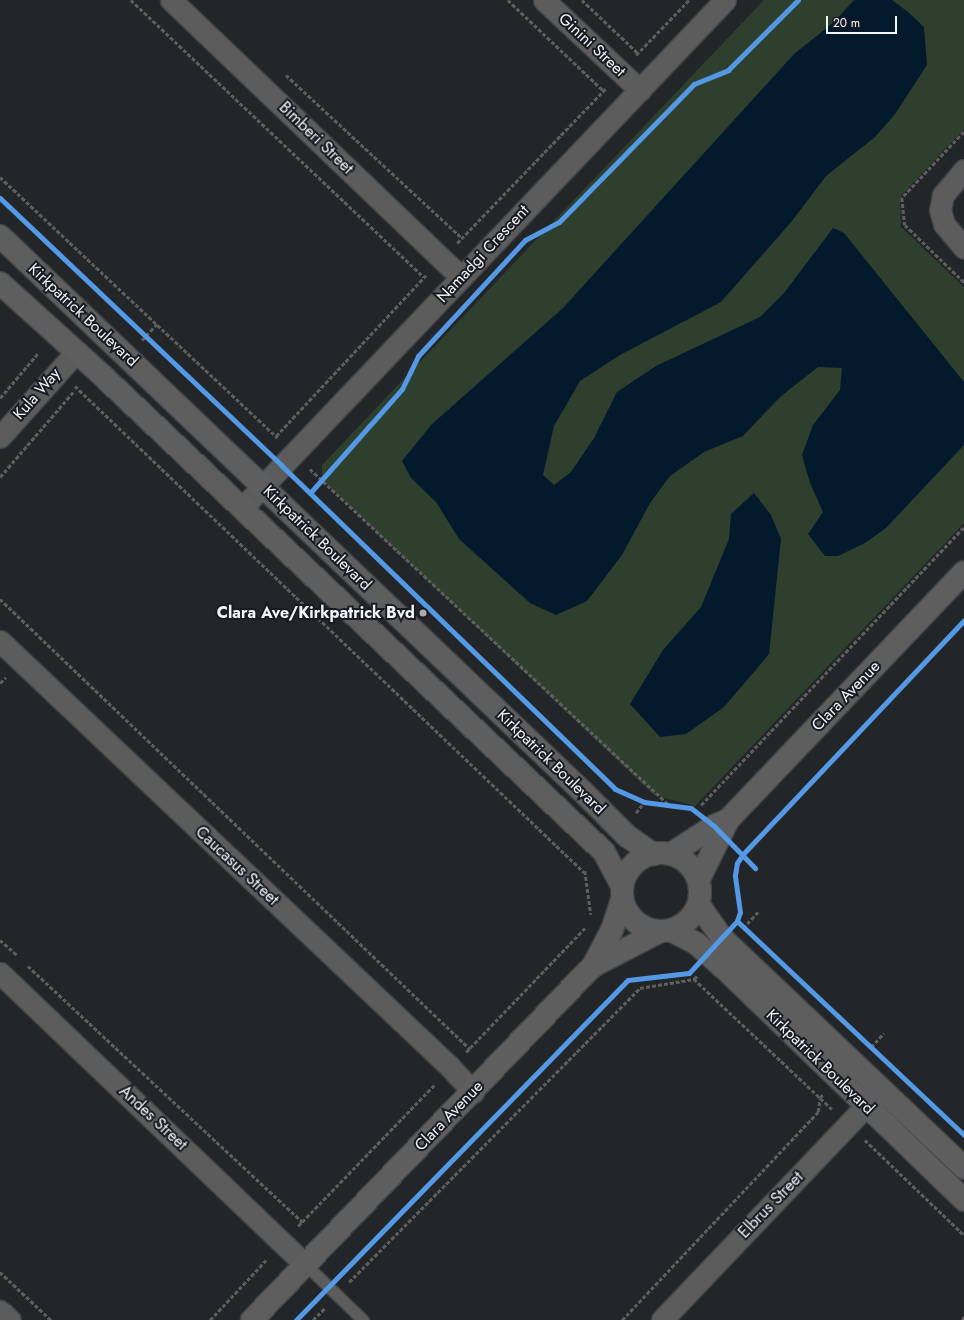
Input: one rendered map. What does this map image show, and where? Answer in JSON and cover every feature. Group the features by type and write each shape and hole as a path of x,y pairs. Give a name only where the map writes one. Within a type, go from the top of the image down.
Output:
{"street":[{"name":"Bimberi Street","path":"171,0 442,257 461,277"},
{"name":"Ginini Street","path":"544,0 640,90"},
{"name":"Namadgi Crescent","path":"242,508 295,454 725,0"},
{"path":"964,170 943,195 940,210 944,224 964,248"},
{"name":"Kirkpatrick Boulevard","path":"0,236 584,793 627,836 662,854"},
{"name":"Kirkpatrick Boulevard","path":"0,283 76,352 242,508 604,852 622,893"},
{"name":"Kula Way","path":"0,437 58,370 76,352"},
{"name":"Clara Avenue","path":"662,854 721,823 964,572"},
{"name":"Caucasus Street","path":"1,644 450,1067 473,1092"},
{"name":"Clara Avenue","path":"699,879 721,823"},
{"path":"662,854 688,863 699,879 701,892 699,905 693,916 684,925 665,931 646,929 635,922 626,912 622,893 626,873 634,863 662,854"},
{"name":"Clara Avenue","path":"252,1320 593,966 612,930 622,893"},
{"name":"Kirkpatrick Boulevard","path":"699,905 725,940 964,1168"},
{"name":"Kirkpatrick Boulevard","path":"665,931 697,944 714,959 964,1200"},
{"name":"Clara Avenue","path":"593,966 665,931"},
{"name":"Andes Street","path":"0,973 305,1264"},
{"name":"Elbrus Street","path":"662,1320 881,1089"},
{"path":"0,1311 10,1320"}],"lane":[{"path":"305,1264 363,1320"}],"path":[{"path":"131,0 425,277"},
{"path":"508,0 604,91"},
{"path":"582,0 638,53"},
{"path":"276,436 442,257 604,91 620,72 689,0"},
{"path":"280,70 462,238"},
{"path":"0,177 295,454"},
{"path":"140,331 152,342"},
{"path":"34,347 584,872"},
{"path":"0,398 39,352"},
{"path":"0,477 77,388"},
{"path":"326,474 319,482 671,807"},
{"path":"721,823 695,812 964,527"},
{"path":"0,599 470,1049"},
{"path":"0,684 6,677"},
{"path":"638,799 651,803"},
{"path":"657,804 678,807"},
{"path":"725,940 744,927 758,912"},
{"path":"725,940 737,921 750,932"},
{"path":"0,940 303,1222"},
{"path":"313,1320 640,988 694,979 714,959"},
{"path":"694,979 964,1235"},
{"path":"854,1064 884,1033"},
{"path":"865,1042 876,1052"},
{"path":"622,1320 818,1112 820,1098 838,1080"},
{"path":"0,1272 51,1320"}],"green space":[{"path":"764,0 964,0 964,129 900,197 901,227 964,287 964,523 695,806 654,795 322,480 322,465"}],"water":[{"path":"854,0 892,0 924,27 927,65 895,114 875,137 826,176 792,221 721,302 620,355 580,381 554,426 543,475 554,485 571,472 594,438 617,392 656,366 760,317 784,293 833,228 844,233 964,382 964,445 886,528 865,543 838,556 825,556 808,534 823,512 810,483 802,455 813,425 840,390 842,368 818,367 780,397 743,436 704,452 670,476 650,503 622,555 587,601 556,615 530,603 459,539 436,502 411,478 402,461 432,424 563,308 794,54 833,23"},
{"path":"754,493 771,515 781,539 769,654 724,707 686,734 660,737 630,704 663,650 701,607 729,539 731,514"}],"cycle path":[{"path":"310,493 402,389 418,356 525,240 559,222 694,84 728,70 798,0"},
{"path":"0,198 282,466 615,789 644,802 691,808 714,826 755,868"},
{"path":"296,1320 628,980 689,973 737,921 740,912 735,875 737,863 743,854 964,620"},
{"path":"737,921 964,1135"}],"place":[{"name":"Clara Ave/Kirkpatrick Bvd","path":"423,613"}]}
